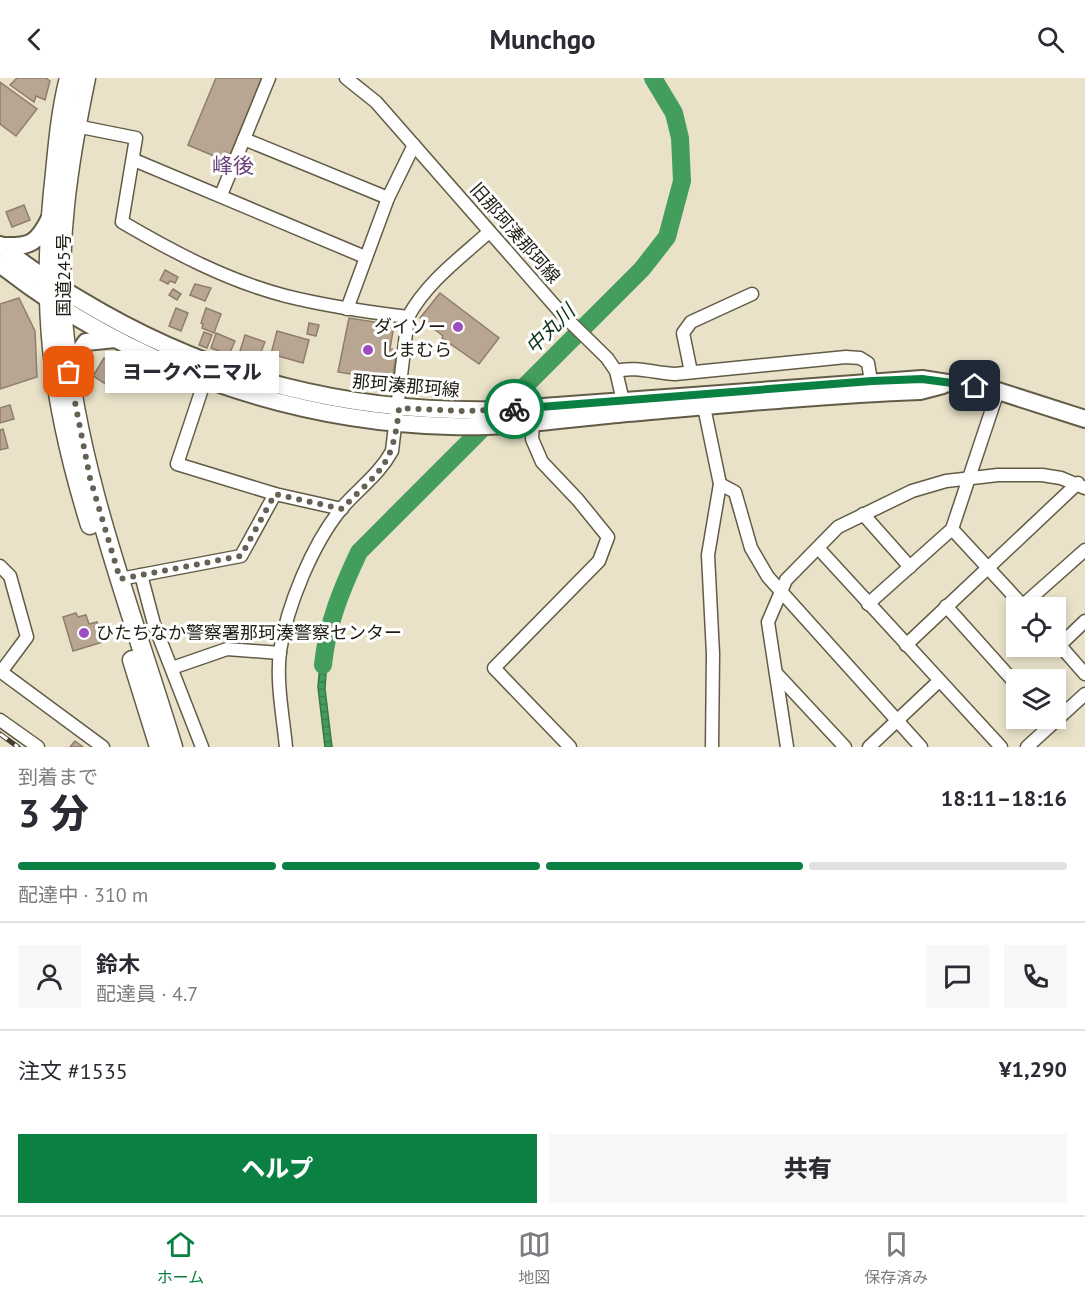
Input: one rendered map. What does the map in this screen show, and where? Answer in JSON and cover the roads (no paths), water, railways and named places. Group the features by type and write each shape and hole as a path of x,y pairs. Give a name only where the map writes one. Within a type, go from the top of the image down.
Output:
{"highway":[{"name":"国道245号","path":"69,78 60,124 50,218 55,294 72,394 97,507 172,747"},
{"name":"国道245号","path":"86,78 76,126 55,294 52,367 67,445 159,747"}],"main road":[{"path":"1,245 23,246 33,243 50,218"},
{"path":"1,245 55,294"},
{"path":"0,264 55,294"},
{"name":"那珂湊那珂線","path":"55,294 119,340 205,380 267,400 319,412 399,415 542,407 922,379 998,391 1085,419"},
{"name":"那珂湊那珂線","path":"55,294 210,366 450,426 527,423 920,391 947,384"},
{"path":"72,394 75,358 86,342 119,340"}],"street":[{"path":"221,195 269,78"},
{"name":"旧那珂湊那珂線","path":"346,78 376,102 562,314 616,370"},
{"path":"76,126 136,138 122,222 165,247 243,282 284,295 347,309 408,317"},
{"path":"244,139 388,198"},
{"path":"347,309 388,198 414,145"},
{"path":"134,160 365,257"},
{"path":"286,747 280,652 291,606 324,536 342,509 383,469 392,451 399,415 408,317 426,288 489,232"},
{"path":"691,372 683,333 691,322 752,294"},
{"path":"623,401 616,370 633,368 653,374 846,357 860,358 868,363 872,381"},
{"path":"205,380 177,464 275,494 342,509"},
{"path":"868,604 952,529 967,478 995,405 998,391"},
{"path":"704,407 720,484 708,555 713,654 712,747"},
{"path":"527,423 542,462 578,500 608,537 599,561 494,668 570,747"},
{"path":"787,747 768,622 786,580 819,549 838,527 927,485 967,478 1042,475 1081,486"},
{"path":"720,484 735,492 751,548 781,592 921,747"},
{"path":"906,645 987,567 1081,486"},
{"path":"120,579 241,556 275,494"},
{"path":"863,514 910,567"},
{"path":"952,529 1015,597"},
{"path":"819,549 1001,747"},
{"path":"1034,597 1085,550"},
{"path":"0,566 10,576 27,637 0,672 103,747"},
{"path":"141,575 154,624 202,747"},
{"path":"946,606 1006,673"},
{"path":"1066,636 1085,621"},
{"path":"172,668 227,648 280,652"},
{"path":"1066,652 1085,674"},
{"path":"777,674 845,747"},
{"path":"869,747 939,681"},
{"path":"1066,709 1085,694"},
{"path":"0,720 38,747"},
{"path":"1027,747 1043,729"}],"waterway":[{"name":"中丸川","path":"323,665 336,607 359,552 642,269 667,237 682,181 680,138 674,113 653,78"}],"railway":[{"path":"0,734 18,747"}],"place":[{"name":"ダイソー","path":"458,327"},
{"name":"しまむら","path":"368,350"},
{"name":"ヨークベニマル","path":"69,372"},
{"name":"ひたちなか警察署那珂湊警察センター","path":"84,633"}],"district":[{"name":"峰後","path":"233,166"}]}
